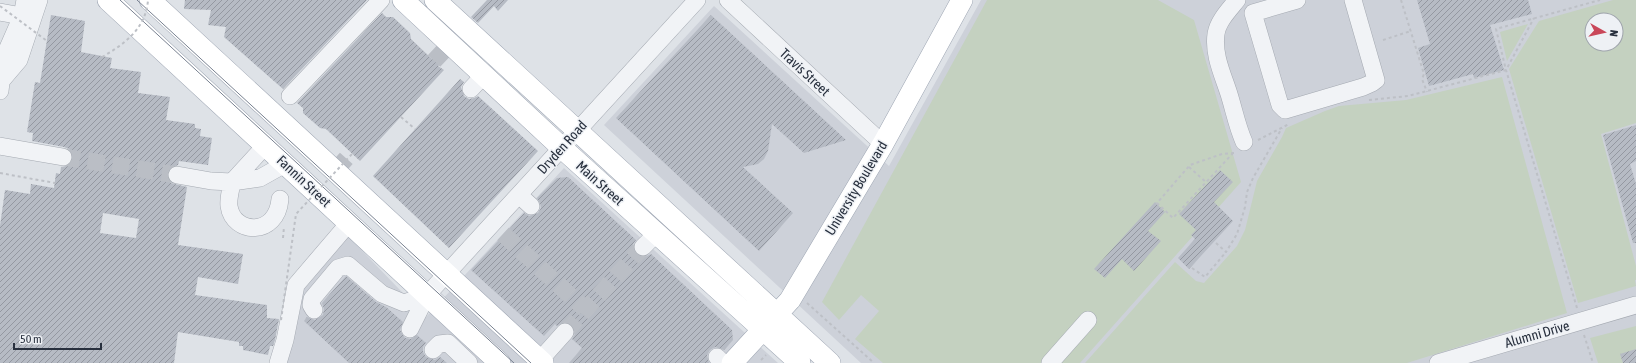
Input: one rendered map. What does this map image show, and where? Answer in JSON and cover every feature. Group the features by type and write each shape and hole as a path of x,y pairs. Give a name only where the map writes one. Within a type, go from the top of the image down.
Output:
{"main road":[{"path":"102,0 132,22"},
{"name":"Fannin Street","path":"108,0 500,363"},
{"name":"Fannin Street","path":"149,0 541,362"},
{"name":"Main Street","path":"403,0 461,54 478,82 562,148 650,240 763,329 800,363"},
{"name":"Main Street","path":"435,0 830,363"},
{"name":"University Boulevard","path":"724,361 763,329 790,300 883,144 962,0"},
{"path":"188,74 203,78 252,122 259,125 267,123 274,115"},
{"path":"266,145 275,138 284,138 293,142 322,168 334,170"},
{"path":"349,223 356,222 361,224 415,273 424,277 436,277 446,274"}],"street":[{"path":"1,86 20,60 39,0"},
{"path":"290,96 381,0"},
{"name":"Dryden Road","path":"427,295 446,274 525,200 562,148 577,130 697,0"},
{"name":"Travis Street","path":"728,0 883,144"},
{"path":"1237,0 1223,18 1216,34 1218,60 1243,146"},
{"path":"1297,0 1253,14 1280,105 1285,110 1368,85 1376,80 1353,0"},
{"path":"1,86 11,8"},
{"path":"461,54 476,38"},
{"path":"266,145 232,182 229,208 233,217 240,224 259,228 268,224 275,217 279,209 280,199"},
{"path":"0,146 63,157"},
{"path":"177,175 210,181 232,182 260,178 285,164"},
{"path":"278,363 286,340 296,284 349,223"},
{"path":"314,310 311,305 312,300 338,268 348,265 382,294 404,303 427,295"},
{"path":"410,328 427,295"},
{"name":"Alumni Drive","path":"1438,363 1636,305"},
{"path":"1050,363 1088,320"},
{"path":"541,362 565,332"},
{"path":"433,350 439,344 448,343 462,361 477,341"}],"path":[{"path":"102,57 118,48 133,36 141,24 149,0"},
{"path":"1401,0 1424,74 1422,79 1427,92"},
{"path":"1592,363 1506,70 1496,29 1600,0"},
{"path":"11,8 47,42"},
{"path":"1362,101 1408,96 1427,92 1506,70 1534,18"},
{"path":"1383,40 1411,31"},
{"path":"401,117 415,129"},
{"path":"1243,146 1206,182 1173,218 1157,203 1188,166 1243,146 1293,122"},
{"path":"1192,268 1205,277 1232,244 1239,228 1247,192 1253,178 1282,127"},
{"path":"281,320 296,214 352,154"},
{"path":"1188,166 1206,182"},
{"path":"0,173 55,183"},
{"path":"1216,243 1226,252"},
{"path":"806,302 874,363"},
{"path":"761,360 766,355"}],"shaded area":[{"path":"981,0 1636,0 1636,363 861,363 604,125 714,6 889,166"},
{"path":"564,168 778,363 274,363 298,293 346,234 426,317"}],"green space":[{"path":"987,0 1158,0 1194,20 1241,182 1080,363 883,363 855,339 879,311 861,295 839,320 822,302"},
{"path":"1613,0 1636,0 1636,123 1601,134 1636,266 1636,286 1578,303 1509,69 1539,21"},
{"path":"1528,24 1507,61 1500,32"},
{"path":"1502,77 1567,313 1407,363 1085,363 1175,262 1196,281 1204,283 1237,246 1245,230 1257,181 1286,128 1339,106 1406,100"},
{"path":"1636,326 1636,363 1598,363 1590,338"}],"building":[{"path":"185,0 367,0 283,89 224,37 226,27 208,25 211,10 184,9"},
{"path":"487,0 508,0 498,11 494,6 478,23 471,17"},
{"path":"1417,0 1528,0 1532,14 1490,25 1504,70 1474,78 1473,74 1429,86 1418,48 1430,44"},
{"path":"382,13 386,17 393,17 410,33 411,39 432,59 440,51 446,57 438,66 444,70 360,161 326,129 320,128 303,113 303,108 297,103"},
{"path":"51,15 85,21 81,52 112,58 110,68 141,72 138,93 170,97 166,120 195,124 195,128 201,129 200,136 212,138 208,165 179,161 178,165 170,168 167,173 168,179 171,183 187,187 178,245 243,254 238,284 198,277 195,295 267,305 267,318 279,319 275,340 273,346 270,346 268,355 243,350 243,346 239,346 239,342 178,332 174,363 0,363 0,226 5,190 30,194 31,184 54,188 56,173 60,174 61,167 70,164 73,158 69,149 32,141 33,133 27,132 35,82 40,83","holes":["103,213 139,219 136,238 100,233"]},
{"path":"711,15 846,140 804,153 772,124 768,151 764,159 758,164 743,167 793,213 759,251 616,118"},
{"path":"460,79 464,82 461,87 464,96 469,99 478,96 538,151 449,248 373,176"},
{"path":"1636,125 1636,161 1630,164 1636,184 1636,243 1633,243 1603,135"},
{"path":"1220,170 1233,182 1214,202 1233,221 1189,269 1178,258 1195,239 1191,235 1196,230 1179,214"},
{"path":"568,177 636,240 633,244 633,249 636,254 645,257 651,254 732,330 733,340 724,350 715,347 710,350 707,355 709,363 569,363 582,348 572,339 575,334 572,325 567,322 557,326 555,324 544,336 471,270 524,213 529,216 538,213 541,208 537,198 557,178"},
{"path":"1155,202 1165,212 1148,231 1161,241 1134,271 1122,259 1105,278 1094,269"},
{"path":"346,276 376,302 386,307 403,322 400,330 405,338 411,339 417,335 426,343 423,347 423,352 426,357 435,360 440,357 447,363 349,363 304,321 307,317 315,320 323,315 324,309 322,303"},
{"path":"1636,349 1636,363 1623,363 1620,354"}],"tunnel":[{"path":"434,61 450,44"},
{"path":"335,171 351,153"},
{"path":"63,157 177,175"},
{"path":"503,234 585,309"},
{"path":"565,332 643,247"}],"tram line":[{"path":"120,0 514,363"},
{"path":"137,0 531,363"}]}
